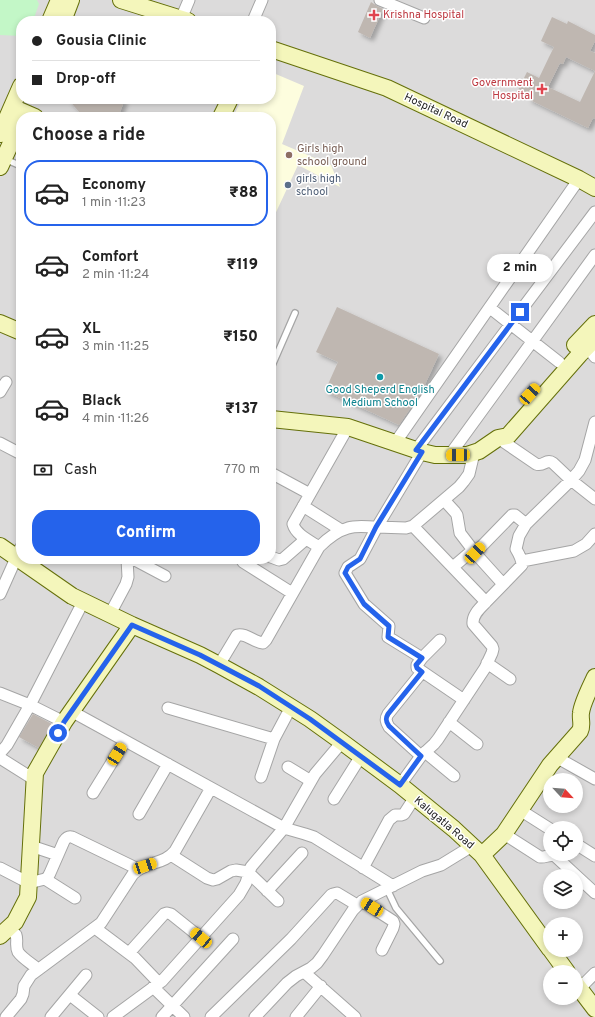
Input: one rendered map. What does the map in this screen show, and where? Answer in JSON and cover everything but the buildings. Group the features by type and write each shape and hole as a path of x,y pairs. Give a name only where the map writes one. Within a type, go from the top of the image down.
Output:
{"street":[{"path":"52,16 60,0"},
{"path":"65,16 71,0"},
{"path":"121,0 172,16"},
{"path":"186,16 189,0"},
{"path":"255,16 262,0"},
{"path":"380,0 424,18"},
{"name":"Hospital Road","path":"276,51 387,88 595,188"},
{"path":"0,134 16,119"},
{"path":"2,163 16,131"},
{"path":"396,443 579,179"},
{"path":"422,658 388,637 389,626 364,604 345,573 348,567 360,559 376,527 419,451 511,324 595,212"},
{"path":"449,456 595,255"},
{"path":"490,308 559,362"},
{"path":"0,323 16,330"},
{"path":"498,438 502,426 567,352 595,324"},
{"path":"0,334 16,342"},
{"path":"276,420 348,428 435,455 467,455 479,451 498,438 508,436 592,348"},
{"path":"400,785 423,754 434,744 487,663 493,649 473,624 474,615 522,565 522,561 516,549 519,536 526,524 580,471 585,460 595,422"},
{"path":"319,547 306,539 294,528 293,524 348,428"},
{"path":"498,438 539,466 550,461 571,480 595,498"},
{"path":"0,444 16,451"},
{"path":"219,665 237,635 244,635 258,643 263,643 266,640 319,547 329,538 342,530 355,527 406,528 413,526 459,487 467,478 474,453"},
{"path":"276,476 310,494"},
{"path":"444,500 455,512 459,520 460,533 474,552 503,584"},
{"path":"303,506 342,530"},
{"path":"453,568 474,552 512,515 515,515 526,524"},
{"path":"413,526 486,602"},
{"path":"522,561 574,550 586,544 595,534"},
{"path":"276,559 282,559 306,539"},
{"name":"Kalugatla Road","path":"0,546 16,551"},
{"path":"0,594 16,559"},
{"name":"Kalugatla Road","path":"33,564 72,596 82,602 200,655 259,686 361,756 400,785 454,829 477,850 543,940"},
{"path":"110,614 126,584 128,577 127,564"},
{"path":"142,564 165,576"},
{"path":"246,564 292,593"},
{"path":"0,753 7,745 30,706 82,602"},
{"path":"4,932 15,922 28,897 36,773 68,717 132,625"},
{"path":"440,640 416,665 417,668 464,700"},
{"path":"487,663 510,679"},
{"path":"422,672 388,714 386,723 423,754 454,776"},
{"path":"255,1017 287,983 311,968 323,955 352,910 360,903 422,871 477,850 504,834 550,764 580,731 582,724 581,712 595,677"},
{"path":"0,694 30,706 68,717 125,741 284,828 314,837 390,887"},
{"path":"261,777 274,739 291,707"},
{"path":"168,708 274,739"},
{"path":"449,722 477,744"},
{"path":"93,793 125,741"},
{"path":"113,1017 170,973 239,895 246,883 248,872 254,862 284,828 320,767 342,742"},
{"path":"334,799 361,756"},
{"path":"556,757 595,779"},
{"path":"0,758 35,780"},
{"path":"139,814 168,764"},
{"path":"288,767 311,781"},
{"path":"6,1017 21,999 24,986 31,975 101,923 133,874 138,869 166,859 171,855 211,788"},
{"path":"363,868 389,820 394,815 401,816 404,814 415,798"},
{"path":"520,810 543,825"},
{"path":"504,834 540,857 555,856 595,893"},
{"path":"0,868 29,883 45,879 50,873 64,841 70,836 138,869"},
{"path":"31,846 58,855"},
{"path":"583,848 595,856"},
{"path":"267,890 302,853"},
{"path":"171,855 207,878 213,880 236,870 248,872 278,900"},
{"path":"45,879 75,898"},
{"path":"211,1017 291,939 333,894 337,893 360,903 393,921 393,928 382,950"},
{"path":"129,953 164,914 167,913 171,914 201,938"},
{"path":"95,928 135,958 172,1006 184,1017"},
{"path":"4,932 15,934 17,950 38,969"},
{"path":"162,1017 233,939"},
{"name":"Kalugatla Road","path":"555,957 562,965"},
{"path":"304,972 321,986 351,1016"},
{"path":"583,982 595,973"},
{"path":"51,1017 86,975"},
{"path":"296,1017 321,986"},
{"path":"583,992 595,1008"},
{"path":"70,995 98,1017"}],"lane":[{"path":"2,163 16,165"},
{"path":"276,357 295,313"},
{"path":"390,887 396,908 440,961"}],"shaded area":[{"path":"0,0 595,0 595,1017 0,1017"},
{"name":"Girls high school ground","path":"276,74 304,86 282,144 331,165 340,187 298,165 276,212 276,112 236,112 240,104 276,104"}],"green space":[{"path":"0,0 37,0 39,4 35,16 16,16 16,36 0,35"}],"place":[{"name":"Krishna Hospital","path":"374,15"},
{"name":"Government Hospital","path":"542,89"},
{"name":"Girls high school ground","path":"289,155"},
{"name":"girls high school","path":"288,185"},
{"name":"Good Sheperd English Medium School","path":"380,377"}],"route":[{"path":"58,733 64,722 132,625 200,655 259,686 310,719 400,785 421,756 386,723 386,718 422,672 416,665 422,658 388,637 389,626 359,598 345,573 348,567 360,559 376,527 422,452 416,450 520,312"}]}
